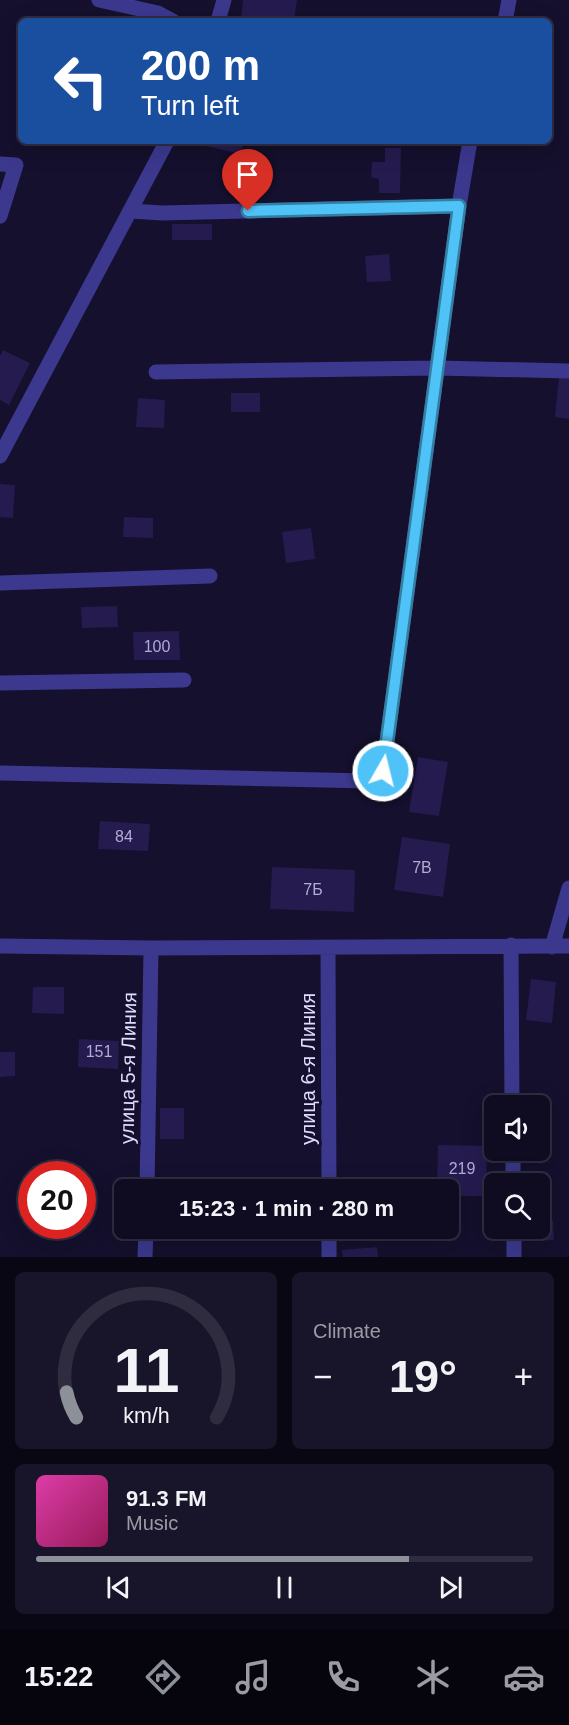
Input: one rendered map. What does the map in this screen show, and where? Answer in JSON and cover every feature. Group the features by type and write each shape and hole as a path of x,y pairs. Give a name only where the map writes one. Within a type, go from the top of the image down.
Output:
{"street":[{"path":"99,0 158,13 167,18"},
{"path":"219,18 224,0"},
{"path":"506,18 509,0"},
{"path":"0,456 165,144"},
{"path":"0,774 370,781 383,771 459,206 469,144"},
{"path":"0,164 16,165 0,216"},
{"path":"131,212 459,206"},
{"path":"156,372 437,368 569,371"},
{"path":"0,583 210,576"},
{"path":"0,683 184,680"},
{"path":"552,947 569,888"},
{"path":"510,945 512,1095"},
{"path":"0,946 328,948 569,946"},
{"name":"улица 5-я Линия","path":"147,1179 151,948"},
{"name":"улица 6-я Линия","path":"328,948 329,1179"},
{"path":"145,1257 146,1239"},
{"path":"329,1239 329,1257"},
{"path":"513,1239 514,1257"}],"building":[{"path":"243,0 297,0 294,18 241,18"},
{"path":"206,144 243,144 241,154 206,146"},
{"path":"385,148 401,148 400,193 379,193 379,179 371,177 372,162 385,162"},
{"path":"172,224 212,224 212,240 172,240"},
{"path":"389,254 391,281 367,282 365,256"},
{"path":"3,350 30,363 9,405 0,400 0,356"},
{"path":"559,377 569,378 569,419 555,417"},
{"path":"231,393 260,393 260,412 231,412"},
{"path":"138,398 165,400 164,428 136,427"},
{"path":"0,484 15,485 13,518 0,517"},
{"path":"124,517 153,518 153,538 123,537"},
{"path":"311,528 315,559 286,563 282,532"},
{"path":"117,606 118,627 82,628 81,607"},
{"path":"179,631 180,660 134,660 133,632"},
{"path":"418,757 448,762 439,816 409,812"},
{"path":"100,821 150,824 148,851 98,849"},
{"path":"402,837 450,844 443,897 394,890"},
{"path":"272,867 355,870 354,912 270,909"},
{"path":"531,979 556,982 552,1023 526,1020"},
{"path":"33,987 64,987 64,1014 32,1013"},
{"path":"79,1039 119,1041 118,1069 78,1067"},
{"path":"0,1052 15,1052 15,1076 0,1077"},
{"path":"160,1108 184,1108 184,1139 160,1139"},
{"path":"438,1145 484,1146 484,1161 487,1161 484,1196 459,1196 459,1179 437,1179"},
{"path":"550,1221 553,1221 554,1240 524,1241 524,1239 550,1239"},
{"path":"377,1247 378,1257 343,1257 342,1250"}],"route":[{"path":"248,211 459,206 383,771"}]}
